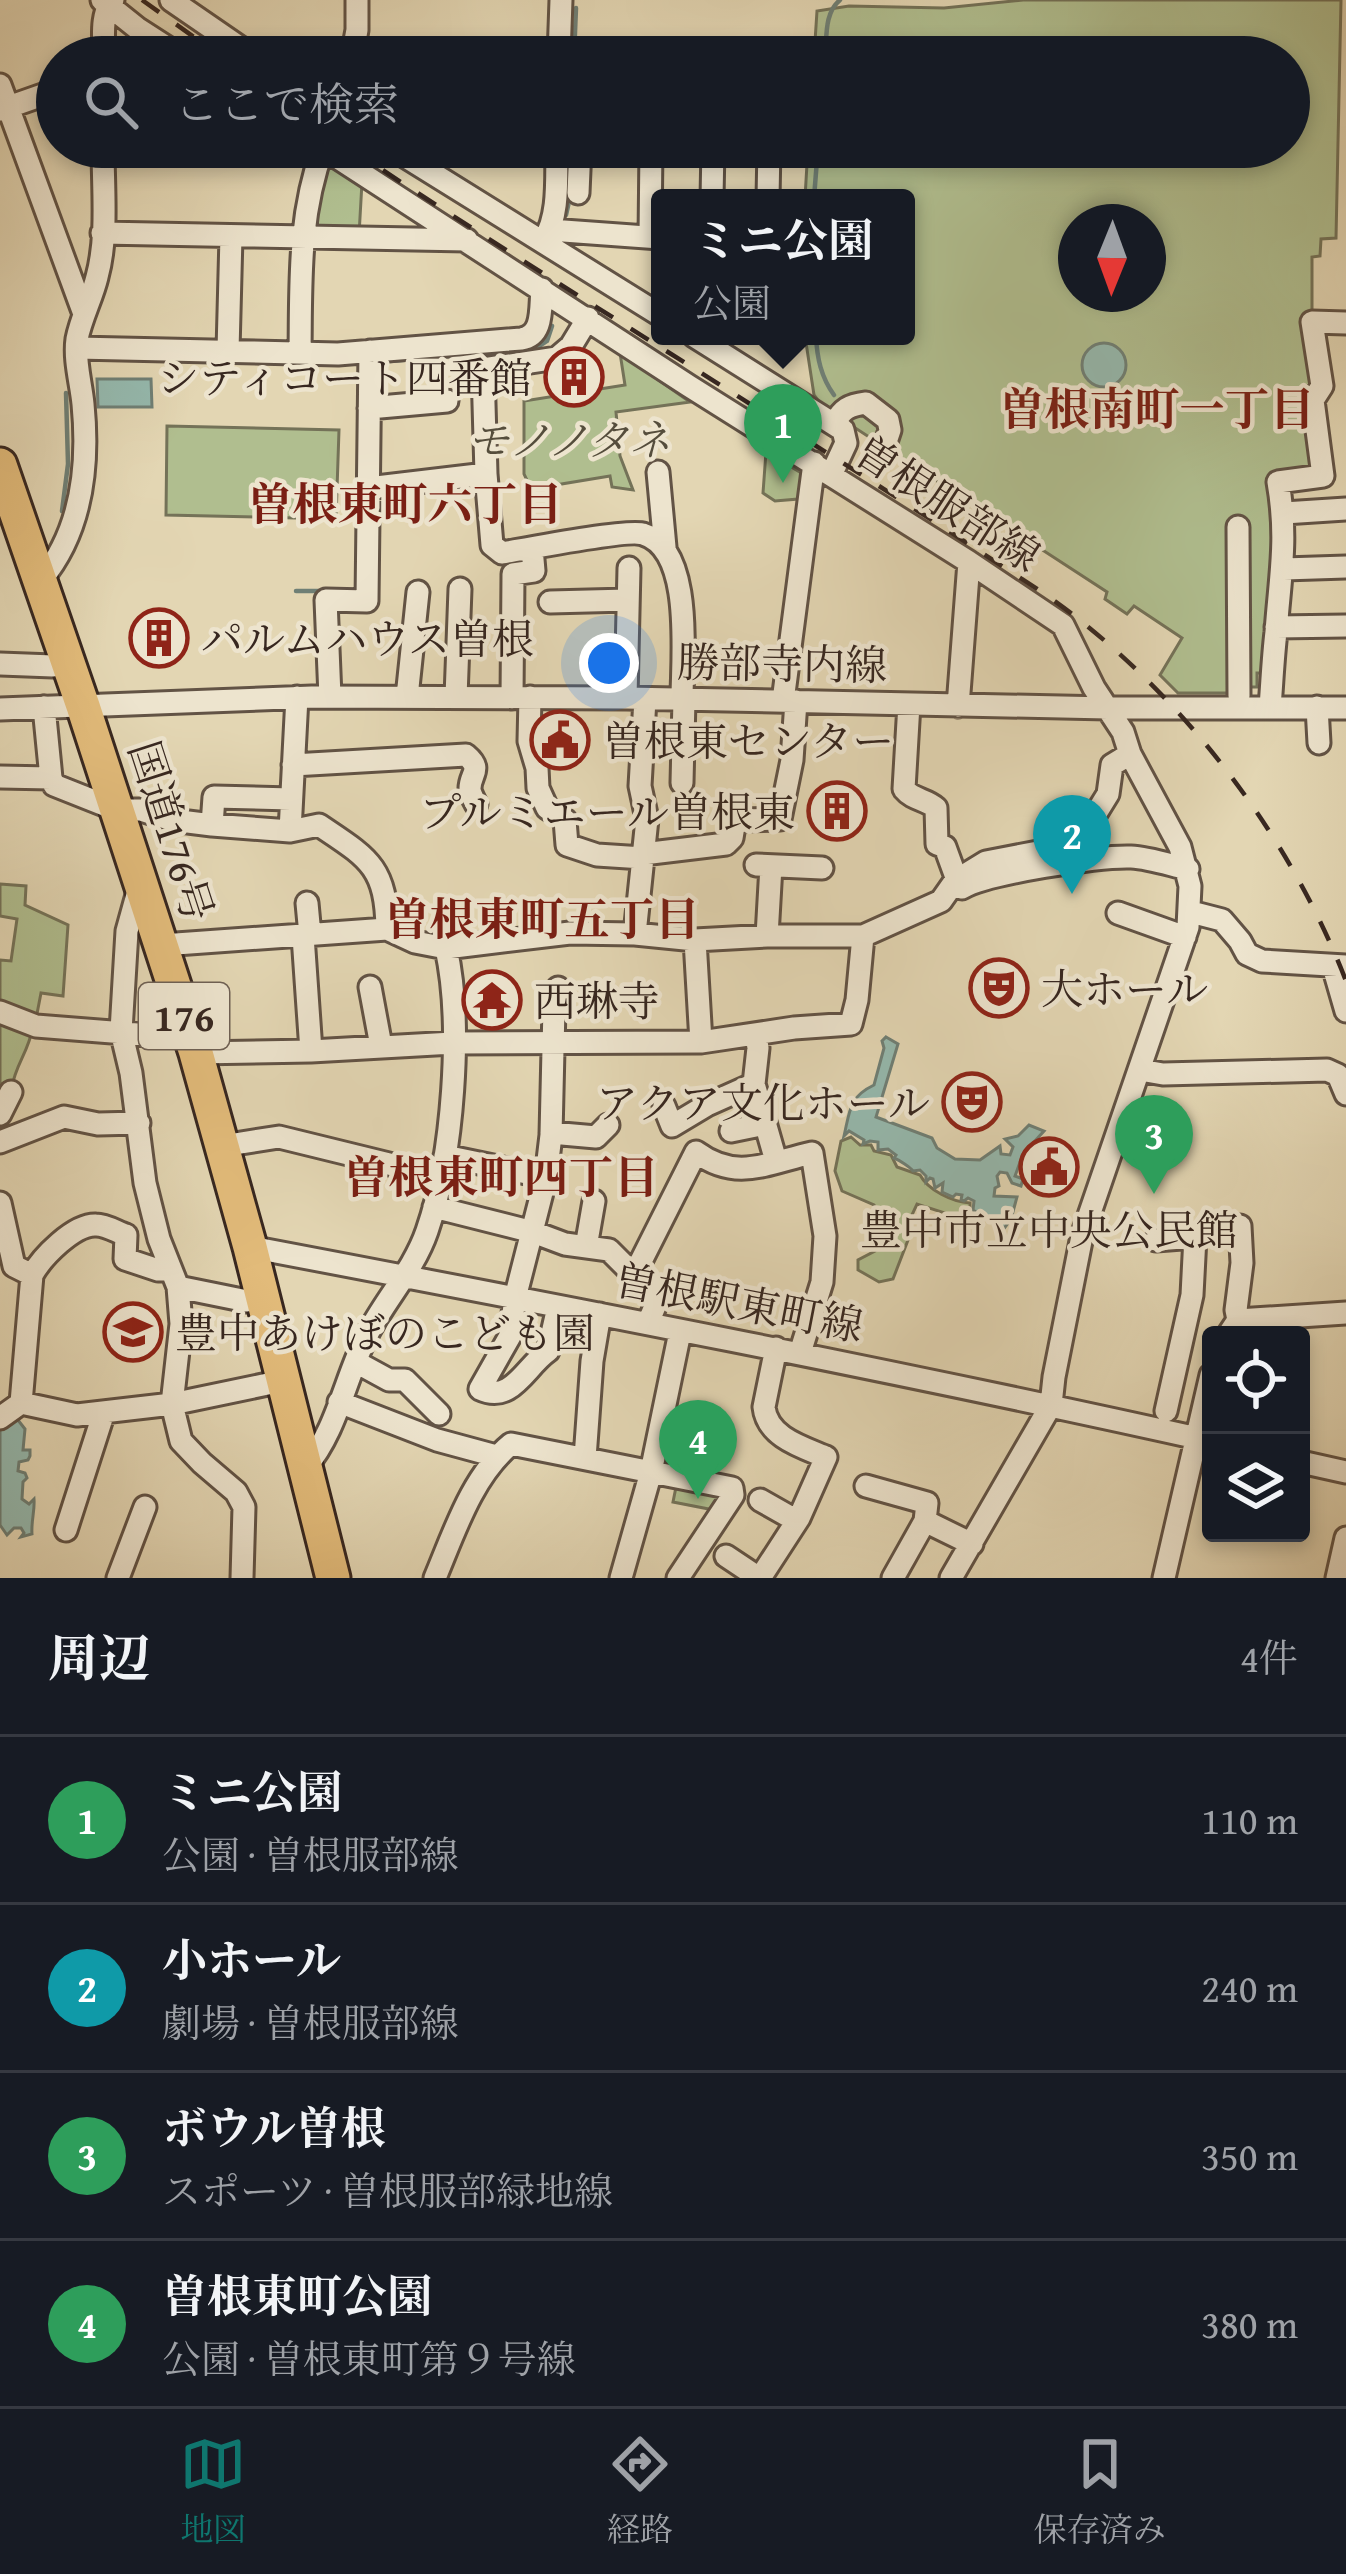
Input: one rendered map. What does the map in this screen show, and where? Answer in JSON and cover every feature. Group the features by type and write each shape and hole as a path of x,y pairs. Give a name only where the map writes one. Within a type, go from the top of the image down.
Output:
{"highway":[{"name":"国道176号","path":"0,466 192,1040 250,1247 333,1578"}],"street":[{"path":"171,0 223,36"},
{"path":"356,36 357,0"},
{"path":"560,36 561,0"},
{"path":"104,36 108,2 154,36"},
{"path":"0,85 4,109 84,314"},
{"path":"4,109 36,98"},
{"path":"41,580 64,548 80,499 84,428 76,348 98,275 103,168"},
{"path":"300,353 302,238 315,168"},
{"name":"曽根服部線","path":"354,168 1063,625 1180,847 1188,868 1191,912 1082,1236 1052,1405"},
{"path":"427,168 546,236 651,309"},
{"path":"546,236 554,215 556,168"},
{"path":"578,193 579,168"},
{"path":"102,233 468,240"},
{"path":"228,351 231,236"},
{"path":"546,236 651,238"},
{"path":"76,348 370,352 530,338 538,328 542,289"},
{"path":"587,318 571,346 557,358 483,369 492,545 502,553 641,532 665,547"},
{"path":"1322,476 1312,400 1322,386 1312,322 1346,323"},
{"path":"532,548 534,571 513,574 521,698 538,788 547,808 565,820 567,844 597,855 643,856 726,844 742,820 781,819 792,760 789,701 823,468 846,443 834,424 708,345"},
{"path":"330,697 326,600 367,601 370,352"},
{"path":"1316,394 1346,392"},
{"path":"369,408 447,401"},
{"path":"834,424 841,412 866,403 888,420 884,448"},
{"path":"658,472 665,547 681,591 682,783"},
{"path":"368,488 486,474"},
{"path":"1270,707 1284,568 1284,513 1278,482 1346,476"},
{"path":"1284,513 1346,509"},
{"path":"1238,527 1239,696"},
{"path":"958,706 969,562"},
{"path":"1284,568 1346,567"},
{"path":"628,568 640,786 647,819 635,934"},
{"path":"456,697 460,590"},
{"path":"407,697 418,592"},
{"path":"550,602 628,600"},
{"path":"1276,627 1346,626"},
{"path":"0,664 53,666"},
{"path":"290,831 297,697"},
{"name":"勝部寺内線","path":"0,709 297,697 1346,707"},
{"path":"910,704 904,789 910,797 936,808 938,844 945,847 957,880"},
{"path":"44,707 54,785 117,810 141,810 172,820 290,831 319,825 373,866 387,898 387,929"},
{"path":"1317,707 1317,743"},
{"path":"941,901 957,880 986,862 1059,848 1084,833 1108,794 1112,765 1130,754"},
{"path":"293,765 466,755 476,768 470,789 476,804"},
{"path":"0,778 51,778"},
{"path":"212,825 214,797 291,799"},
{"path":"162,945 387,929 415,942 446,948 569,934 695,940 863,936 969,883 1006,874 1114,857 1188,868"},
{"path":"767,936 763,865 822,868"},
{"path":"141,883 127,931 121,1031 145,1183 158,1239 174,1279 181,1324 172,1404 181,1441 236,1492 244,1507 242,1578"},
{"path":"307,903 311,1051"},
{"path":"1191,912 1222,920 1247,954 1262,961 1339,966 1346,1011"},
{"path":"1118,913 1185,937"},
{"path":"0,1012 36,1025 311,1051 453,1043 700,1042 851,1024 863,936"},
{"path":"695,940 700,1042"},
{"path":"305,1468 320,1451 366,1337 426,1235 434,1207 451,1117 453,979 446,948"},
{"path":"370,987 381,1046"},
{"path":"558,988 546,1177 510,1336 480,1389 492,1395 508,1392 533,1361 548,1351 558,1307"},
{"path":"756,1035 754,1084 776,1161"},
{"path":"1140,1070 1163,1075 1313,1068 1343,1077"},
{"path":"664,1106 672,1126 754,1084"},
{"path":"0,1142 64,1117 98,1124 139,1123"},
{"path":"731,1131 765,1124"},
{"path":"551,1133 596,1137 608,1125"},
{"path":"222,1146 279,1137 443,1167 546,1177"},
{"path":"634,1274 696,1152 713,1165 735,1170 812,1153 825,1236 822,1282 800,1353"},
{"path":"586,1246 595,1201"},
{"path":"0,1203 14,1266 32,1275"},
{"path":"434,1207 565,1244 609,1250 661,1292 648,1323"},
{"path":"0,1418 21,1402 32,1275 41,1260 78,1229 100,1225 126,1235 125,1258 247,1301"},
{"path":"1156,1240 1240,1226 1241,1274 1233,1326"},
{"path":"1166,1411 1192,1295 1195,1237"},
{"name":"曽根駅東町線","path":"250,1247 776,1348 1202,1440"},
{"path":"1247,1326 1346,1312"},
{"path":"585,1458 600,1315"},
{"path":"620,1578 651,1472 680,1331"},
{"path":"726,1556 759,1578 797,1521 826,1457 790,1441 764,1417 776,1348"},
{"path":"356,1362 389,1380 405,1380 439,1414"},
{"path":"21,1402 77,1415 172,1404 282,1381"},
{"path":"339,1402 437,1440 496,1456"},
{"path":"951,1578 1052,1405"},
{"path":"66,1530 104,1412"},
{"path":"435,1578 462,1515 496,1456 511,1444 732,1488 733,1495 678,1578"},
{"path":"1164,1578 1202,1444"},
{"path":"1310,1464 1346,1472"},
{"path":"880,1484 927,1503 925,1521 893,1578"},
{"path":"760,1500 797,1521"},
{"path":"118,1578 145,1507"},
{"path":"925,1521 972,1544"},
{"path":"1337,1578 1346,1538"}],"green space":[{"path":"1023,0 1341,0 1336,238 1321,239 1320,256 1312,257 1312,310 1305,316 1314,382 1314,465 1311,470 1271,477 1279,550 1265,673 1257,673 1257,687 1246,687 1246,693 1178,693 1160,675 1182,638 1134,606 1127,614 1105,599 1107,592 823,407 814,395 806,345 915,345 915,189 806,189 807,168 1310,168 1310,36 815,36 817,11 849,6 944,8"},
{"path":"324,168 340,168 362,182 359,235 313,233"},
{"name":"モノノタネ","path":"620,353 690,402 616,412 620,456 633,490 612,487 610,476 531,489 524,474 524,401 625,385"},
{"path":"167,426 339,430 336,519 166,515"},
{"path":"766,452 803,474 798,499 775,501 763,493"},
{"path":"0,884 26,886 25,905 68,925 63,996 41,993 36,1019 0,1007 0,960 11,961 17,919 0,916"},
{"path":"0,1016 32,1030 12,1087 0,1083"},
{"path":"851,1137 860,1145 891,1155 897,1167 920,1175 941,1194 970,1203 970,1214 960,1218 917,1204 904,1232 908,1240 893,1279 879,1282 858,1270 858,1260 875,1251 881,1216 874,1205 842,1191 835,1171 841,1141"},
{"path":"677,1482 724,1491 714,1510 673,1502"}],"water":[{"path":"1104,343 1120,349 1126,365 1120,381 1104,387 1088,381 1082,365 1088,349"},
{"path":"97,379 151,379 152,407 98,407"},
{"path":"886,1037 898,1044 876,1117 932,1138 937,1148 955,1159 980,1160 1000,1146 1001,1154 1010,1155 1013,1147 1005,1139 1018,1136 1029,1125 1044,1131 1023,1154 1015,1176 1023,1179 1021,1186 1012,1183 1007,1173 997,1176 994,1196 1017,1197 1003,1230 973,1210 974,1201 942,1192 943,1183 935,1188 933,1179 926,1182 920,1170 913,1171 888,1149 878,1150 878,1142 863,1144 864,1140 849,1131 844,1136 855,1100 874,1085"},
{"path":"14,1415 25,1429 23,1450 30,1450 28,1460 19,1462 18,1471 27,1478 22,1499 29,1504 34,1499 32,1534 21,1537 21,1528 7,1535 0,1525 0,1425"}],"waterway":[{"path":"827,36 829,18 840,0"},
{"path":"575,36 576,8"},
{"path":"815,189 816,168"},
{"path":"566,215 570,197"},
{"path":"378,362 535,349 547,341 552,326"},
{"path":"817,345 820,367 834,395"},
{"path":"62,511 68,464 66,393"},
{"path":"296,591 326,591"}],"railway":[{"path":"142,0 193,36"},
{"path":"380,168 651,341"},
{"path":"657,345 1028,583 1116,650 1197,734 1267,828 1324,929 1346,981"}],"place":[{"name":"シティコート四番館","path":"574,377"},
{"name":"ミニ公園","path":"783,483"},
{"name":"パルムハウス曽根","path":"159,638"},
{"name":"曽根東センター","path":"560,740"},
{"name":"プルミエール曽根東","path":"837,811"},
{"name":"小ホール","path":"1072,894"},
{"name":"大ホール","path":"999,988"},
{"name":"西琳寺","path":"492,1000"},
{"name":"アクア文化ホール","path":"972,1102"},
{"name":"豊中市立中央公民館","path":"1049,1167"},
{"name":"ボウル曽根","path":"1154,1194"},
{"name":"豊中あけぼのこども園","path":"133,1332"},
{"name":"曽根東町公園","path":"698,1499"}],"district":[{"name":"曽根南町一丁目","path":"1157,408"},
{"name":"曽根東町六丁目","path":"405,503"},
{"name":"曽根東町五丁目","path":"542,918"},
{"name":"曽根東町四丁目","path":"501,1176"}]}
